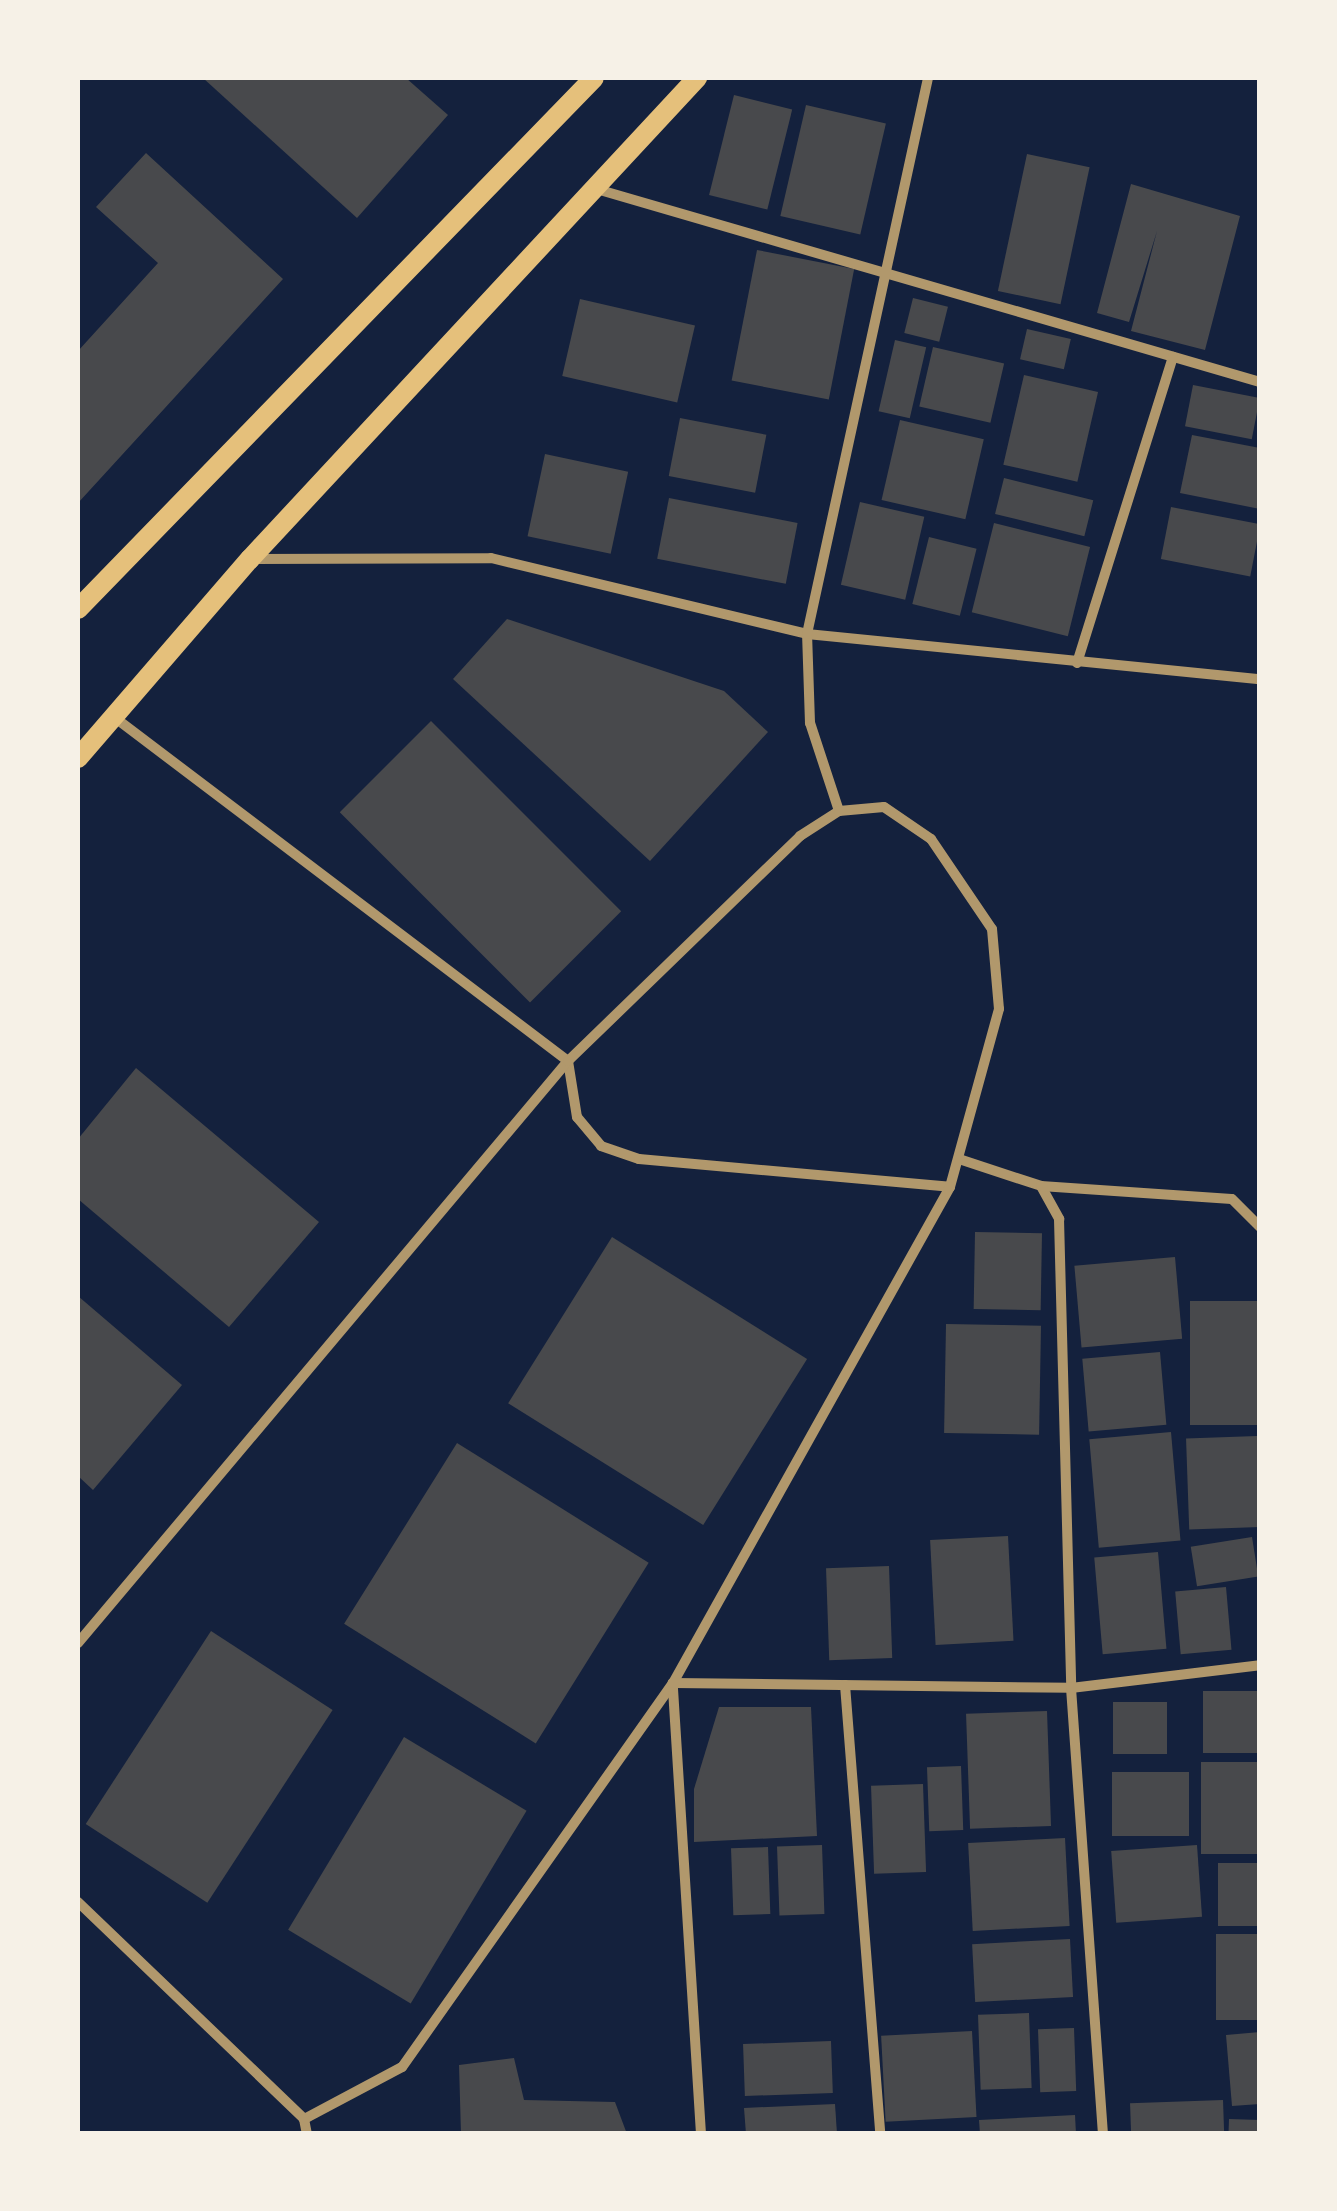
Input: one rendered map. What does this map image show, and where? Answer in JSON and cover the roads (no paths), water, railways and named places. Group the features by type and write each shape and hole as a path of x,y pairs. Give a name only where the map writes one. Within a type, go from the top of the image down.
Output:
{"main road":[{"path":"78,609 594,78"},
{"path":"78,758 250,559 590,187 697,78"}],"street":[{"path":"840,811 810,723 807,634 928,78"},
{"path":"590,187 1260,382"},
{"path":"1078,664 1173,357"},
{"path":"250,559 491,558 807,634 1078,664 1260,679"},
{"path":"114,717 568,1061 576,1117 601,1146 639,1159 950,1187"},
{"path":"78,1643 568,1061 800,836 840,811 884,808 931,839 992,929 1000,1009 950,1187 674,1682 402,2067 304,2119"},
{"path":"959,1159 1041,1186 1232,1199 1260,1227"},
{"path":"1041,1186 1059,1219 1071,1688 1102,2134"},
{"path":"674,1682 1071,1688 1260,1665"},
{"path":"674,1682 701,2134"},
{"path":"845,1685 880,2134"},
{"path":"78,1902 304,2119 307,2134"}]}
